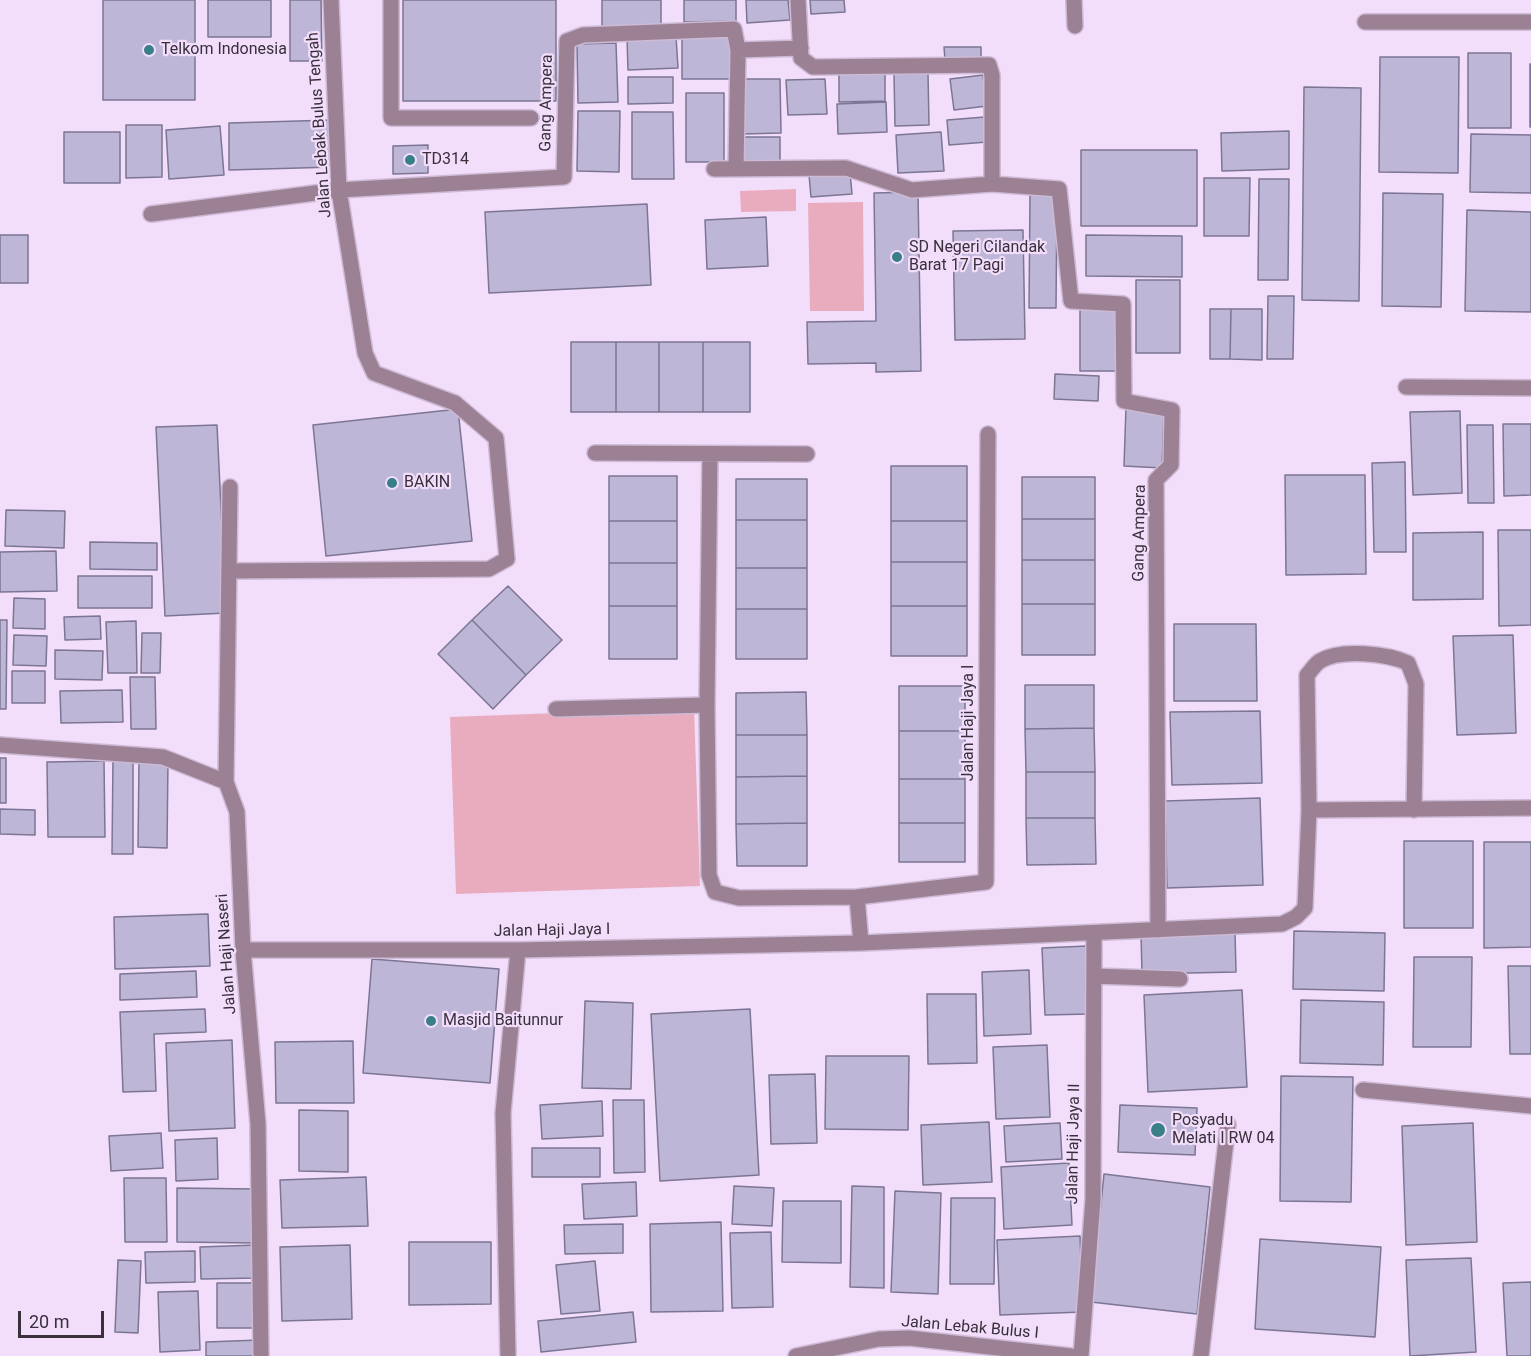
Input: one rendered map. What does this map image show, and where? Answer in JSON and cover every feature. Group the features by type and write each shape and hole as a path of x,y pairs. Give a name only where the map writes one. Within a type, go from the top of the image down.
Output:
{"street":[{"name":"Jalan Lebak Bulus Tengah","path":"229,571 489,569 507,559 496,438 454,403 374,373 365,353 339,190 331,0"},
{"path":"391,0 391,118 531,118"},
{"path":"798,0 801,58 813,67 989,65 992,75 992,184"},
{"path":"1074,0 1075,26"},
{"path":"1365,22 1531,22"},
{"name":"Gang Ampera","path":"339,190 564,177 567,41 583,35 734,29 738,50"},
{"path":"736,169 738,50 801,48"},
{"name":"Gang Ampera","path":"714,169 846,168 912,190 992,184 1059,189 1071,301 1123,304 1124,401 1172,410 1171,465 1156,480 1158,930"},
{"path":"151,214 339,190"},
{"path":"1406,387 1531,388"},
{"name":"Jalan Haji Jaya I","path":"710,454 707,705 709,875 715,892 739,898 857,897 986,882 988,434"},
{"path":"595,453 807,454"},
{"path":"0,745 163,757 226,782 230,487"},
{"name":"Jalan Haji Jaya I","path":"243,950 518,950 861,943 1282,924 1296,917 1305,908 1309,810 1307,675 1320,661 1341,656 1369,654 1393,656 1408,663 1416,684 1414,810"},
{"path":"556,709 707,705"},
{"name":"Jalan Haji Naseri","path":"226,782 237,812 243,950 258,1124 261,1356"},
{"path":"1309,810 1531,808"},
{"path":"857,897 861,943"},
{"name":"Jalan Haji Jaya II","path":"1081,1356 1093,1199 1094,933"},
{"path":"508,1356 503,1113 518,950"},
{"path":"1094,976 1179,979"},
{"path":"1363,1090 1531,1106"},
{"path":"1201,1356 1228,1124"},
{"name":"Jalan Lebak Bulus I","path":"796,1356 879,1339 909,1338 1071,1356"}],"shaded area":[{"path":"796,189 796,211 741,212 740,191"},
{"path":"863,202 864,311 810,311 808,203"},
{"path":"694,708 700,886 456,894 450,717"}],"building":[{"name":"Telkom Indonesia","path":"103,0 195,0 195,100 103,100"},
{"path":"208,0 271,0 271,37 208,37"},
{"path":"290,0 321,0 322,61 290,61"},
{"path":"403,0 556,0 556,101 403,101"},
{"path":"602,0 661,0 661,30 602,30"},
{"path":"684,0 736,0 736,21 684,22"},
{"path":"746,0 788,0 790,20 747,23"},
{"path":"810,0 844,0 845,12 811,14"},
{"path":"682,34 732,34 732,79 682,79"},
{"path":"676,36 678,68 628,70 627,38"},
{"path":"616,43 618,102 578,103 577,44"},
{"path":"944,47 981,47 981,60 945,60"},
{"path":"1468,53 1511,53 1511,128 1468,128"},
{"path":"1380,57 1459,57 1458,173 1379,172"},
{"path":"1531,64 1531,127 1530,127"},
{"path":"885,68 885,101 839,102 839,70"},
{"path":"928,73 929,125 895,126 894,74"},
{"path":"983,75 987,106 954,110 950,79"},
{"path":"628,77 673,77 673,103 628,104"},
{"path":"742,79 780,79 781,133 743,134"},
{"path":"825,79 827,114 788,115 786,80"},
{"path":"1304,87 1361,88 1359,301 1302,300"},
{"path":"686,93 724,93 724,162 686,162"},
{"path":"886,102 887,132 838,134 837,104"},
{"path":"578,111 620,111 619,172 577,171"},
{"path":"632,112 673,112 674,179 632,179"},
{"path":"985,117 987,142 949,145 947,120"},
{"path":"333,120 334,167 229,170 229,123"},
{"path":"126,125 162,125 162,177 126,178"},
{"path":"220,126 224,175 169,179 166,130"},
{"path":"1289,131 1289,169 1222,171 1221,133"},
{"path":"64,132 120,132 120,183 64,183"},
{"path":"941,132 944,171 898,173 896,135"},
{"path":"1471,134 1531,135 1531,193 1470,192"},
{"path":"742,137 780,137 780,162 742,162"},
{"name":"TD314","path":"428,145 428,173 393,174 393,146"},
{"path":"1081,150 1197,150 1197,226 1081,226"},
{"path":"850,172 852,194 811,197 809,175"},
{"path":"1204,178 1250,178 1249,236 1204,236"},
{"path":"1259,179 1289,179 1288,280 1258,280"},
{"name":"SD Negeri Cilandak Barat 17 Pagi","path":"918,192 921,371 876,372 876,363 808,364 807,322 876,321 874,193"},
{"path":"1383,193 1443,194 1441,307 1382,306"},
{"path":"1030,195 1057,195 1056,308 1029,308"},
{"path":"647,204 651,285 489,293 485,212"},
{"path":"1467,210 1531,212 1531,312 1465,311"},
{"path":"766,217 768,266 707,269 705,220"},
{"path":"1023,230 1025,339 955,340 953,231"},
{"path":"0,235 28,235 28,283 0,283"},
{"path":"1086,235 1182,236 1182,277 1086,276"},
{"path":"1136,280 1180,280 1180,353 1136,353"},
{"path":"1268,296 1294,296 1293,359 1267,359"},
{"path":"1080,304 1121,304 1121,371 1080,371"},
{"path":"1210,309 1231,309 1230,359 1210,359"},
{"path":"1231,309 1262,309 1262,360 1230,359"},
{"path":"571,342 616,342 616,412 571,412"},
{"path":"616,342 659,342 659,412 616,412"},
{"path":"659,342 703,342 703,412 659,412"},
{"path":"703,342 750,342 750,412 703,412"},
{"path":"1055,374 1099,376 1098,401 1054,399"},
{"path":"1126,407 1164,409 1162,468 1124,466"},
{"name":"BAKIN","path":"458,409 472,541 326,556 313,425"},
{"path":"1460,411 1462,493 1413,495 1410,412"},
{"path":"1503,424 1531,424 1531,495 1504,496"},
{"path":"217,425 226,613 165,616 156,427"},
{"path":"1467,425 1493,425 1494,503 1468,503"},
{"path":"1405,462 1406,552 1374,552 1372,463"},
{"path":"891,466 967,466 967,521 891,521"},
{"path":"1285,475 1365,475 1366,574 1286,575"},
{"path":"609,476 677,476 677,521 609,521"},
{"path":"1022,477 1095,477 1095,519 1022,519"},
{"path":"736,479 807,479 807,520 736,520"},
{"path":"6,510 65,511 64,548 5,546"},
{"path":"1022,519 1095,519 1095,560 1022,560"},
{"path":"736,520 807,520 807,568 736,568"},
{"path":"609,521 677,521 677,563 609,563"},
{"path":"891,521 967,521 967,562 891,562"},
{"path":"1498,530 1531,530 1531,625 1499,626"},
{"path":"1483,532 1483,599 1413,600 1413,533"},
{"path":"90,542 157,543 157,570 90,569"},
{"path":"56,551 57,591 0,592 0,552"},
{"path":"1022,560 1095,560 1095,604 1022,604"},
{"path":"891,562 967,562 967,606 891,606"},
{"path":"609,563 677,563 677,606 609,606"},
{"path":"736,568 807,568 807,609 736,609"},
{"path":"78,576 152,576 152,608 78,608"},
{"path":"508,586 562,640 526,675 472,620"},
{"path":"14,598 45,599 45,629 13,628"},
{"path":"1022,604 1095,604 1095,655 1022,655"},
{"path":"609,606 677,606 677,659 609,659"},
{"path":"891,606 967,606 967,656 891,656"},
{"path":"736,609 807,609 807,659 736,659"},
{"path":"100,616 101,639 65,640 64,617"},
{"path":"0,620 7,620 6,709 0,709"},
{"path":"472,620 526,675 493,709 438,654"},
{"path":"136,621 137,673 108,673 106,622"},
{"path":"1174,624 1256,624 1257,701 1174,701"},
{"path":"142,633 161,633 160,673 141,673"},
{"path":"14,635 47,636 46,666 13,665"},
{"path":"1513,635 1516,733 1457,735 1453,636"},
{"path":"55,650 103,651 102,680 55,679"},
{"path":"12,671 45,671 45,703 12,703"},
{"path":"130,677 155,677 156,729 131,729"},
{"path":"1025,685 1094,685 1094,728 1025,729"},
{"path":"899,686 965,686 965,731 899,731"},
{"path":"122,690 123,722 61,723 60,691"},
{"path":"806,692 807,735 736,735 736,693"},
{"path":"1260,711 1262,783 1172,785 1170,712"},
{"path":"1094,728 1095,772 1026,772 1025,729"},
{"path":"899,731 965,731 965,779 899,779"},
{"path":"736,735 807,735 807,776 736,777"},
{"path":"113,757 133,758 133,854 112,854"},
{"path":"0,758 6,758 6,803 0,803"},
{"path":"139,760 168,761 167,848 138,847"},
{"path":"104,761 105,837 48,837 47,762"},
{"path":"1026,772 1095,772 1095,818 1026,818"},
{"path":"807,776 807,823 736,824 736,777"},
{"path":"899,779 965,779 965,823 899,823"},
{"path":"1260,798 1263,885 1167,888 1165,801"},
{"path":"0,809 35,810 35,835 0,834"},
{"path":"1026,818 1095,818 1096,864 1027,865"},
{"path":"807,823 807,866 737,866 736,824"},
{"path":"899,823 965,823 965,862 899,862"},
{"path":"1404,841 1473,841 1473,928 1404,928"},
{"path":"1484,842 1531,842 1531,947 1484,948"},
{"path":"208,914 210,966 115,969 114,917"},
{"path":"1294,931 1385,933 1384,991 1293,989"},
{"path":"1235,932 1236,972 1142,974 1141,934"},
{"path":"1087,946 1090,1014 1045,1015 1042,948"},
{"path":"1414,957 1472,957 1471,1047 1413,1047"},
{"name":"Masjid Baitunnur","path":"372,959 499,969 490,1083 363,1073"},
{"path":"1508,966 1531,966 1531,1054 1510,1054"},
{"path":"1029,970 1031,1034 984,1036 982,972"},
{"path":"196,971 197,997 120,1000 120,974"},
{"path":"1242,990 1247,1087 1148,1092 1144,995"},
{"path":"927,994 976,994 977,1063 928,1064"},
{"path":"1301,1000 1384,1002 1383,1065 1300,1063"},
{"path":"585,1001 633,1003 631,1089 582,1088"},
{"path":"205,1009 206,1032 154,1034 156,1091 123,1092 120,1012"},
{"path":"750,1009 759,1175 660,1181 651,1014"},
{"path":"232,1040 235,1128 169,1131 166,1043"},
{"path":"353,1041 354,1103 276,1103 275,1042"},
{"path":"1047,1045 1050,1117 996,1119 993,1047"},
{"path":"826,1056 909,1056 908,1130 825,1129"},
{"path":"815,1074 817,1143 771,1144 769,1075"},
{"path":"1281,1076 1353,1077 1351,1202 1280,1201"},
{"path":"613,1100 644,1100 645,1172 614,1173"},
{"path":"602,1101 603,1136 542,1139 540,1105"},
{"name":"Posyadu Melati I RW 04","path":"1120,1105 1197,1108 1195,1155 1118,1152"},
{"path":"299,1110 348,1111 348,1172 299,1171"},
{"path":"989,1122 992,1182 923,1185 921,1125"},
{"path":"1060,1123 1062,1159 1006,1162 1004,1126"},
{"path":"1473,1123 1477,1242 1406,1245 1402,1126"},
{"path":"161,1133 163,1168 111,1171 109,1136"},
{"path":"217,1138 218,1179 176,1181 175,1140"},
{"path":"532,1148 600,1148 600,1177 532,1177"},
{"path":"1069,1163 1072,1225 1004,1229 1001,1167"},
{"path":"1104,1174 1210,1187 1197,1314 1091,1302"},
{"path":"366,1177 368,1226 282,1228 280,1180"},
{"path":"124,1178 166,1178 167,1242 125,1242"},
{"path":"636,1182 637,1216 584,1219 582,1184"},
{"path":"734,1186 774,1188 772,1226 732,1224"},
{"path":"852,1186 884,1187 884,1288 850,1287"},
{"path":"177,1188 256,1189 255,1243 177,1242"},
{"path":"895,1191 941,1193 938,1294 891,1292"},
{"path":"951,1198 995,1198 994,1284 950,1284"},
{"path":"783,1201 841,1201 841,1263 782,1262"},
{"path":"721,1222 723,1311 651,1312 650,1224"},
{"path":"623,1224 623,1253 565,1254 564,1225"},
{"path":"771,1232 773,1307 732,1308 730,1233"},
{"path":"1080,1236 1083,1312 1000,1315 997,1240"},
{"path":"1260,1239 1381,1247 1375,1337 1255,1329"},
{"path":"409,1242 491,1242 491,1304 409,1305"},
{"path":"257,1245 258,1278 201,1279 200,1247"},
{"path":"350,1245 352,1319 282,1321 280,1247"},
{"path":"195,1251 195,1282 146,1283 145,1252"},
{"path":"1471,1258 1476,1352 1410,1356 1406,1260"},
{"path":"118,1260 141,1261 138,1333 115,1332"},
{"path":"595,1261 600,1311 561,1314 556,1265"},
{"path":"1531,1282 1531,1356 1507,1356 1503,1283"},
{"path":"217,1283 260,1283 260,1328 217,1328"},
{"path":"198,1291 200,1350 160,1352 158,1292"},
{"path":"633,1312 636,1342 541,1352 538,1321"},
{"path":"259,1340 259,1356 206,1356 206,1342"}],"place":[{"name":"Telkom Indonesia","path":"149,50"},
{"name":"TD314","path":"410,160"},
{"name":"SD Negeri Cilandak Barat 17 Pagi","path":"897,257"},
{"name":"BAKIN","path":"392,483"},
{"name":"Masjid Baitunnur","path":"431,1021"},
{"name":"Posyadu Melati I RW 04","path":"1158,1130"}]}
